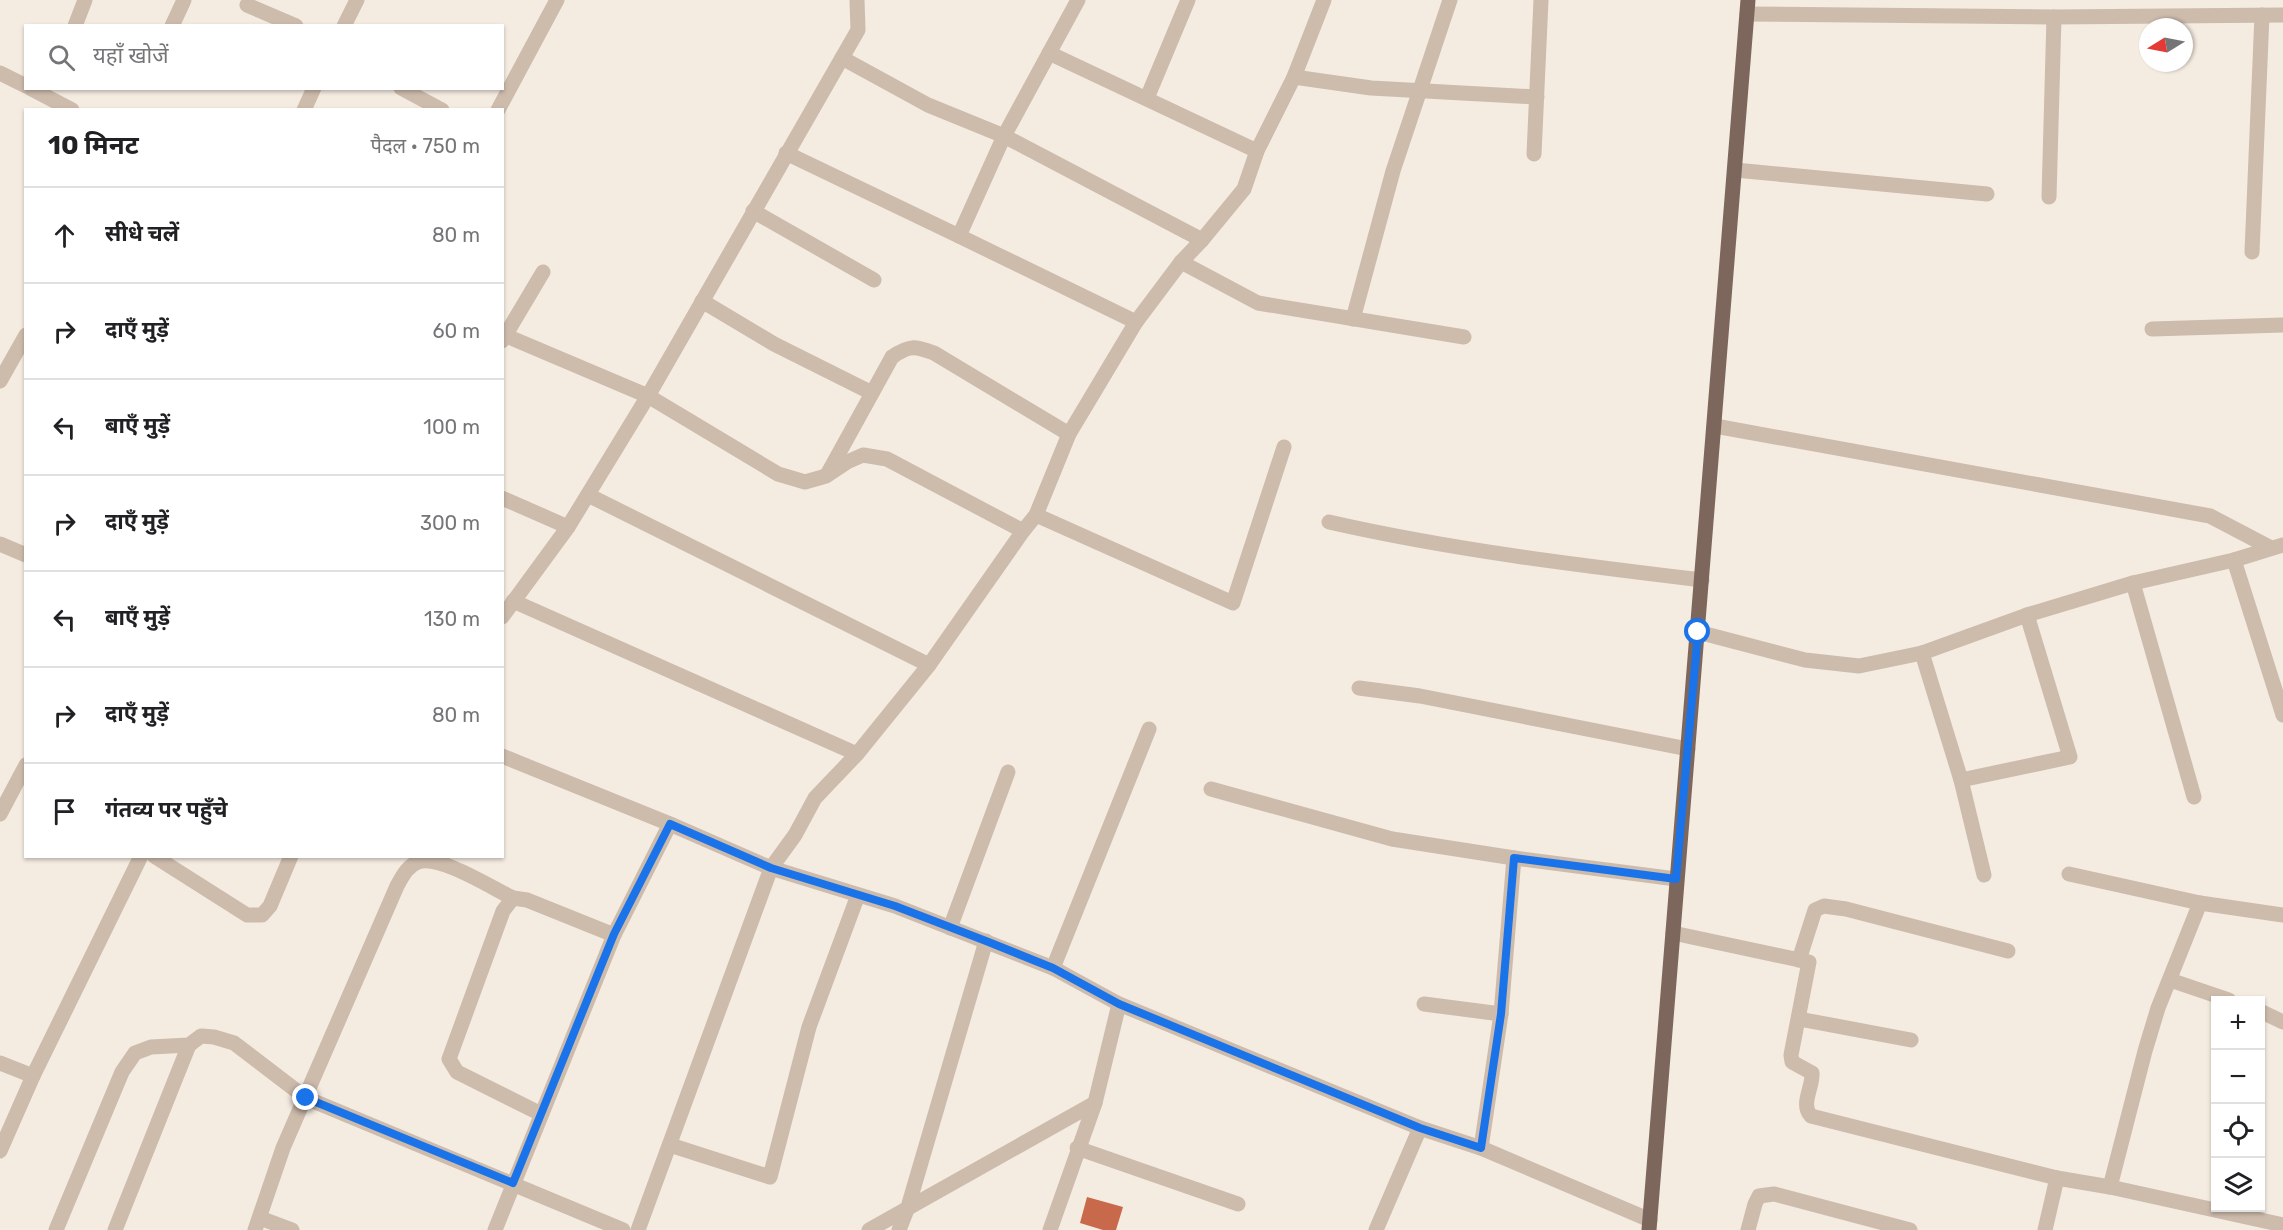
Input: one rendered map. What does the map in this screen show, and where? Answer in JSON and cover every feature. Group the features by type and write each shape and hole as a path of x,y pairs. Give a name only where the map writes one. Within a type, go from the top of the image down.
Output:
{"main road":[{"path":"1650,1225 1676,879 1748,7"}],"street":[{"path":"76,24 85,0"},
{"path":"173,24 184,0"},
{"path":"345,24 357,0"},
{"path":"499,108 557,0"},
{"path":"504,614 568,527 648,396 858,30 857,0"},
{"path":"958,236 1004,136 1078,0"},
{"path":"1147,98 1188,0"},
{"path":"638,1230 771,868 795,835 815,798 857,754 929,665 1036,515 1069,434 1136,322 1181,262 1244,189 1257,151 1294,77 1324,0"},
{"path":"1353,319 1393,171 1450,0"},
{"path":"1534,154 1541,0"},
{"path":"247,5 291,24"},
{"path":"1748,7 2054,17 2283,15"},
{"path":"2252,252 2262,15"},
{"path":"2049,197 2054,17"},
{"path":"1049,53 1257,151"},
{"path":"842,58 928,105 1004,136 1202,240"},
{"path":"0,74 24,85"},
{"path":"1294,77 1371,88 1537,97"},
{"path":"305,108 313,90"},
{"path":"405,90 438,108"},
{"path":"49,93 69,108"},
{"path":"786,153 1136,322"},
{"path":"1735,170 1988,194"},
{"path":"753,211 874,280"},
{"path":"1181,262 1257,303 1464,337"},
{"path":"543,272 504,337 648,396 778,474 805,482 826,476 847,462 863,455 886,459 1023,531"},
{"path":"702,301 774,344 872,393"},
{"path":"2152,329 2283,325"},
{"path":"0,381 24,339"},
{"path":"826,476 892,357 903,349 916,347 934,353 1069,434"},
{"path":"1715,426 2210,516 2277,546"},
{"path":"1036,515 1233,603 1284,447"},
{"path":"588,495 929,665"},
{"path":"504,499 568,527"},
{"path":"1329,522 1403,539 1522,558 1702,580"},
{"path":"0,544 24,554"},
{"path":"1698,632 1805,660 1859,666 1922,653 2027,615 2133,583 2234,560 2277,546"},
{"path":"2234,560 2283,715"},
{"path":"2133,583 2194,797"},
{"path":"513,601 857,754"},
{"path":"1960,780 2070,756 2027,615"},
{"path":"1922,653 1960,780 1984,875"},
{"path":"1359,688 1420,696 1688,749"},
{"path":"1053,968 1149,729"},
{"path":"504,757 771,868 895,906 1053,968 1119,1004 1420,1128 1481,1148 1650,1225"},
{"path":"0,814 24,769"},
{"path":"951,928 1008,772"},
{"path":"1211,789 1392,839 1676,879"},
{"path":"495,1230 614,934 670,824"},
{"path":"0,1151 33,1076 140,858"},
{"path":"157,858 247,915 262,915 270,906 290,858"},
{"path":"1481,1148 1501,1014 1514,858"},
{"path":"292,1230 257,1224 283,1148 396,886 407,868 418,862 429,860 444,864 513,898 527,900 614,934"},
{"path":"2069,874 2200,903 2283,915"},
{"path":"670,1145 770,1177 809,1027 858,895"},
{"path":"513,898 502,911 449,1059 457,1072 541,1114"},
{"path":"2110,1187 2145,1052 2200,903"},
{"path":"1799,960 1815,910 1824,906 1846,909 2008,951"},
{"path":"1673,933 1809,962 1791,1055 1792,1062 1812,1073 1806,1105 1807,1112 1811,1116 2057,1178 2110,1187 2283,1226"},
{"path":"899,1230 986,941"},
{"path":"2170,980 2217,996"},
{"path":"1050,1230 1077,1148 1095,1103 1119,1004"},
{"path":"1424,1004 1501,1014"},
{"path":"2265,1013 2283,1022"},
{"path":"1799,1019 1911,1040"},
{"path":"115,1230 189,1045 201,1036 234,1043 306,1098 624,1230"},
{"path":"56,1230 122,1072 135,1053 151,1047 189,1045"},
{"path":"0,1063 33,1076"},
{"path":"869,1230 908,1206 1095,1103"},
{"path":"1376,1230 1420,1128"},
{"path":"1077,1148 1238,1204"},
{"path":"2045,1230 2057,1178"},
{"path":"1748,1230 1759,1196 1774,1194 1910,1230"}],"building":[{"path":"1087,1197 1123,1207 1116,1230 1103,1230 1080,1223"}],"route":[{"path":"306,1098 513,1183 614,934 670,824 771,868 895,906 986,941 1053,968 1119,1004 1420,1128 1481,1148 1501,1014 1514,858 1676,879 1698,632"}]}
